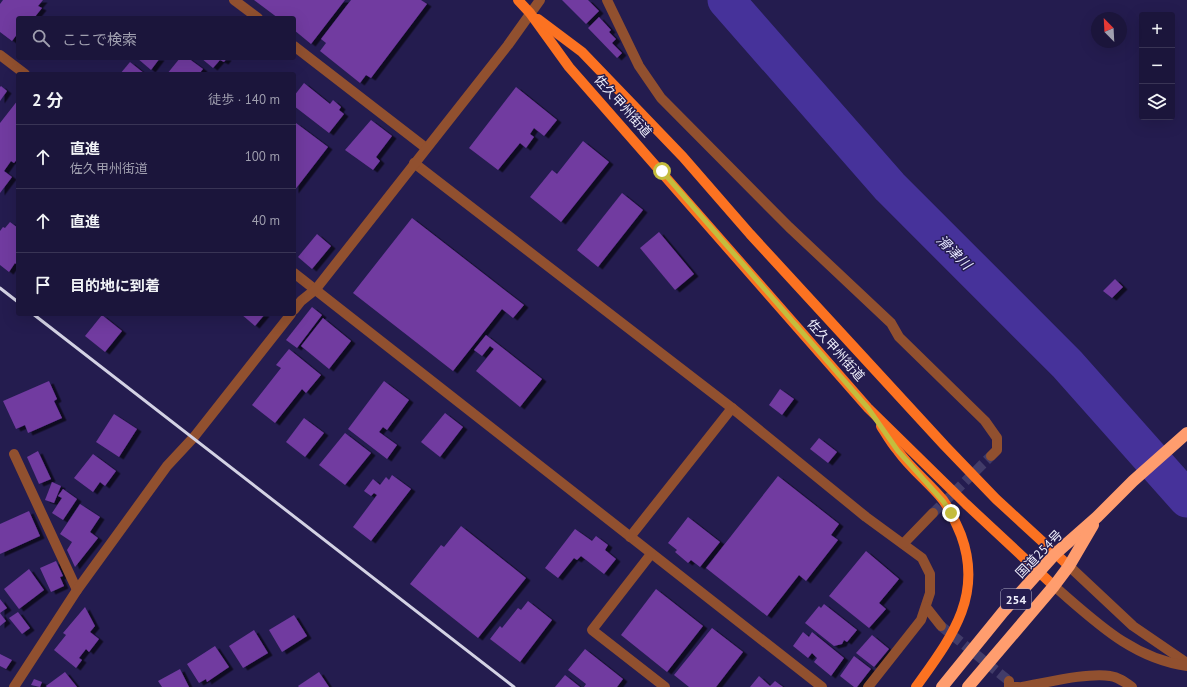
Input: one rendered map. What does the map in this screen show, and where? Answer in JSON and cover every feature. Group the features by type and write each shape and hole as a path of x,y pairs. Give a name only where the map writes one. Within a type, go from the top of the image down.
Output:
{"highway":[{"name":"国道254号","path":"942,687 1003,612 1055,554 1187,433"},
{"name":"国道254号","path":"1054,586 1069,566 1097,517"},
{"name":"254","path":"968,687 1054,586"}],"main road":[{"name":"佐久甲州街道","path":"518,0 530,13 569,67 868,408 1054,586"},
{"name":"佐久甲州街道","path":"530,13 582,52 683,157 750,234 945,446 1001,504 1069,566"},
{"path":"868,408 898,451 943,501 951,513 963,542 968,559 969,574 967,593 960,617 947,642 916,687"}],"street":[{"path":"234,0 255,16"},
{"path":"296,307 301,301 316,290 414,163 508,45 540,0"},
{"path":"607,0 639,66 661,98 789,227 890,323 900,337 985,421 997,438 996,450 991,456"},
{"path":"296,48 426,148"},
{"path":"0,55 22,72"},
{"path":"414,163 732,408 866,517 904,543 922,558 930,574 930,593 921,620 868,687"},
{"path":"296,275 822,687"},
{"path":"14,687 77,590 167,466 194,437 289,316"},
{"path":"630,537 732,408"},
{"path":"14,454 77,590"},
{"path":"904,543 933,513"},
{"path":"651,554 592,630 665,687"},
{"path":"1069,566 1133,626 1187,663"},
{"path":"1054,586 1117,640 1155,658 1187,666"},
{"path":"926,607 941,626"},
{"path":"1022,687 1092,676 1110,676 1124,681 1132,687"},
{"path":"1009,685 1018,687"}],"building":[{"path":"3,0 43,0 38,6 42,8 36,16 16,16 16,36 12,41 0,32 0,4"},
{"path":"254,0 345,0 311,44 296,32 296,16 275,16"},
{"path":"351,0 421,0 427,4 371,78 366,75 360,83 320,51 326,43 321,39"},
{"path":"562,0 588,0 599,11 586,24"},
{"path":"599,17 611,30 609,32 616,39 612,43 622,53 617,58 588,28"},
{"path":"139,60 158,60 151,70"},
{"path":"178,60 191,60 203,69 201,72 169,72"},
{"path":"203,60 220,60 213,68"},
{"path":"130,62 142,72 122,72"},
{"path":"304,83 330,104 333,100 341,107 339,110 344,114 329,133 296,108 296,93"},
{"path":"1,86 7,91 0,101 0,87"},
{"path":"516,87 557,120 544,136 534,128 530,134 534,137 526,148 520,143 498,170 469,148"},
{"path":"16,103 16,160 14,163 11,161 4,171 12,177 0,193 0,123"},
{"path":"371,120 392,136 376,157 380,161 373,170 345,150"},
{"path":"296,123 328,147 296,188"},
{"path":"583,141 609,162 561,222 530,197 552,170 557,174"},
{"path":"622,193 643,210 598,267 577,250"},
{"path":"412,218 524,305 513,318 502,309 453,371 353,293"},
{"path":"10,222 16,226 16,264 15,263 9,272 0,265 0,231 3,227 5,228"},
{"path":"659,232 694,274 675,290 640,248"},
{"path":"317,234 331,246 312,269 298,257"},
{"path":"1115,279 1123,287 1112,298 1103,291"},
{"path":"312,307 322,315 297,348 286,340"},
{"path":"101,316 103,316 122,331 105,352 85,336"},
{"path":"243,316 263,316 255,326"},
{"path":"323,318 351,341 329,369 301,346"},
{"path":"486,335 542,379 520,407 476,371 494,349 490,346 482,356 474,350"},
{"path":"289,349 321,375 306,393 302,389 275,423 252,405 281,368 276,365"},
{"path":"49,381 57,399 54,401 62,418 28,433 25,425 16,429 3,401"},
{"path":"384,381 409,400 387,430 383,427 379,432 397,445 387,459 348,429"},
{"path":"780,389 794,399 782,415 769,405"},
{"path":"445,413 463,427 440,457 421,442"},
{"path":"114,414 137,429 119,457 96,442"},
{"path":"304,418 324,433 305,457 286,442"},
{"path":"345,433 371,453 345,485 319,465"},
{"path":"819,438 837,452 828,463 810,449"},
{"path":"38,451 51,479 39,484 27,457"},
{"path":"93,454 116,471 105,486 100,482 93,492 74,478"},
{"path":"392,475 411,489 371,541 353,527 377,495 374,493 371,496 364,491 373,479 380,485 386,477 389,480"},
{"path":"778,476 839,524 831,535 838,540 806,581 799,575 767,616 706,568"},
{"path":"52,482 61,486 54,503 45,500"},
{"path":"63,489 77,499 63,520 52,513 62,498 58,496"},
{"path":"80,504 100,517 90,532 98,538 75,567 67,550 72,542 60,534"},
{"path":"29,511 40,536 0,554 0,524"},
{"path":"688,517 720,542 700,567 691,560 688,563 675,552 677,550 668,543"},
{"path":"461,526 526,578 478,638 410,584 441,545 444,547"},
{"path":"575,529 592,541 596,536 608,545 605,550 616,559 604,574 581,556 577,560 574,558 558,578 545,568"},
{"path":"866,551 899,579 879,603 886,609 869,628 829,596"},
{"path":"56,561 63,576 60,577 64,586 51,592 40,568"},
{"path":"29,569 44,590 19,609 4,589"},
{"path":"656,589 703,626 667,672 621,635"},
{"path":"0,599 7,608 0,613"},
{"path":"528,601 552,620 520,662 490,639 500,626 502,628 518,608 521,610"},
{"path":"824,604 857,630 847,642 844,640 842,644 834,646 805,623 819,606 821,608"},
{"path":"85,607 95,626 90,632 99,639 89,652 86,649 79,658 82,660 76,668 54,650 66,635 63,633"},
{"path":"18,612 30,628 22,634 9,618"},
{"path":"0,613 6,621 0,626"},
{"path":"294,615 307,636 282,652 269,630"},
{"path":"712,628 743,652 716,687 689,687 674,675"},
{"path":"254,630 268,653 243,668 229,646"},
{"path":"803,632 809,637 812,632 844,658 831,676 814,662 817,658 812,653 808,658 793,646"},
{"path":"872,635 889,649 874,667 856,653"},
{"path":"215,646 229,667 207,682 206,679 199,683 187,664"},
{"path":"585,649 623,679 617,687 584,687 586,684 568,670"},
{"path":"0,654 12,660 6,669 0,666"},
{"path":"854,656 871,669 857,687 854,687 840,676"},
{"path":"180,669 189,687 162,687 158,681"},
{"path":"65,672 77,687 46,686"},
{"path":"319,672 329,687 298,686"},
{"path":"565,675 580,687 555,687"},
{"path":"759,676 770,686 775,681 783,687 750,687"},
{"path":"34,679 42,682 40,687 31,685"}],"waterway":[{"name":"滑津川","path":"726,0 890,187 1067,364 1187,499"}],"tunnel":[{"path":"933,513 991,456"},
{"path":"941,626 1009,681"}],"railway":[{"path":"0,288 16,300"},
{"path":"36,316 514,687"}],"route":[{"path":"662,171 868,408 898,451 943,501 951,513"}]}
